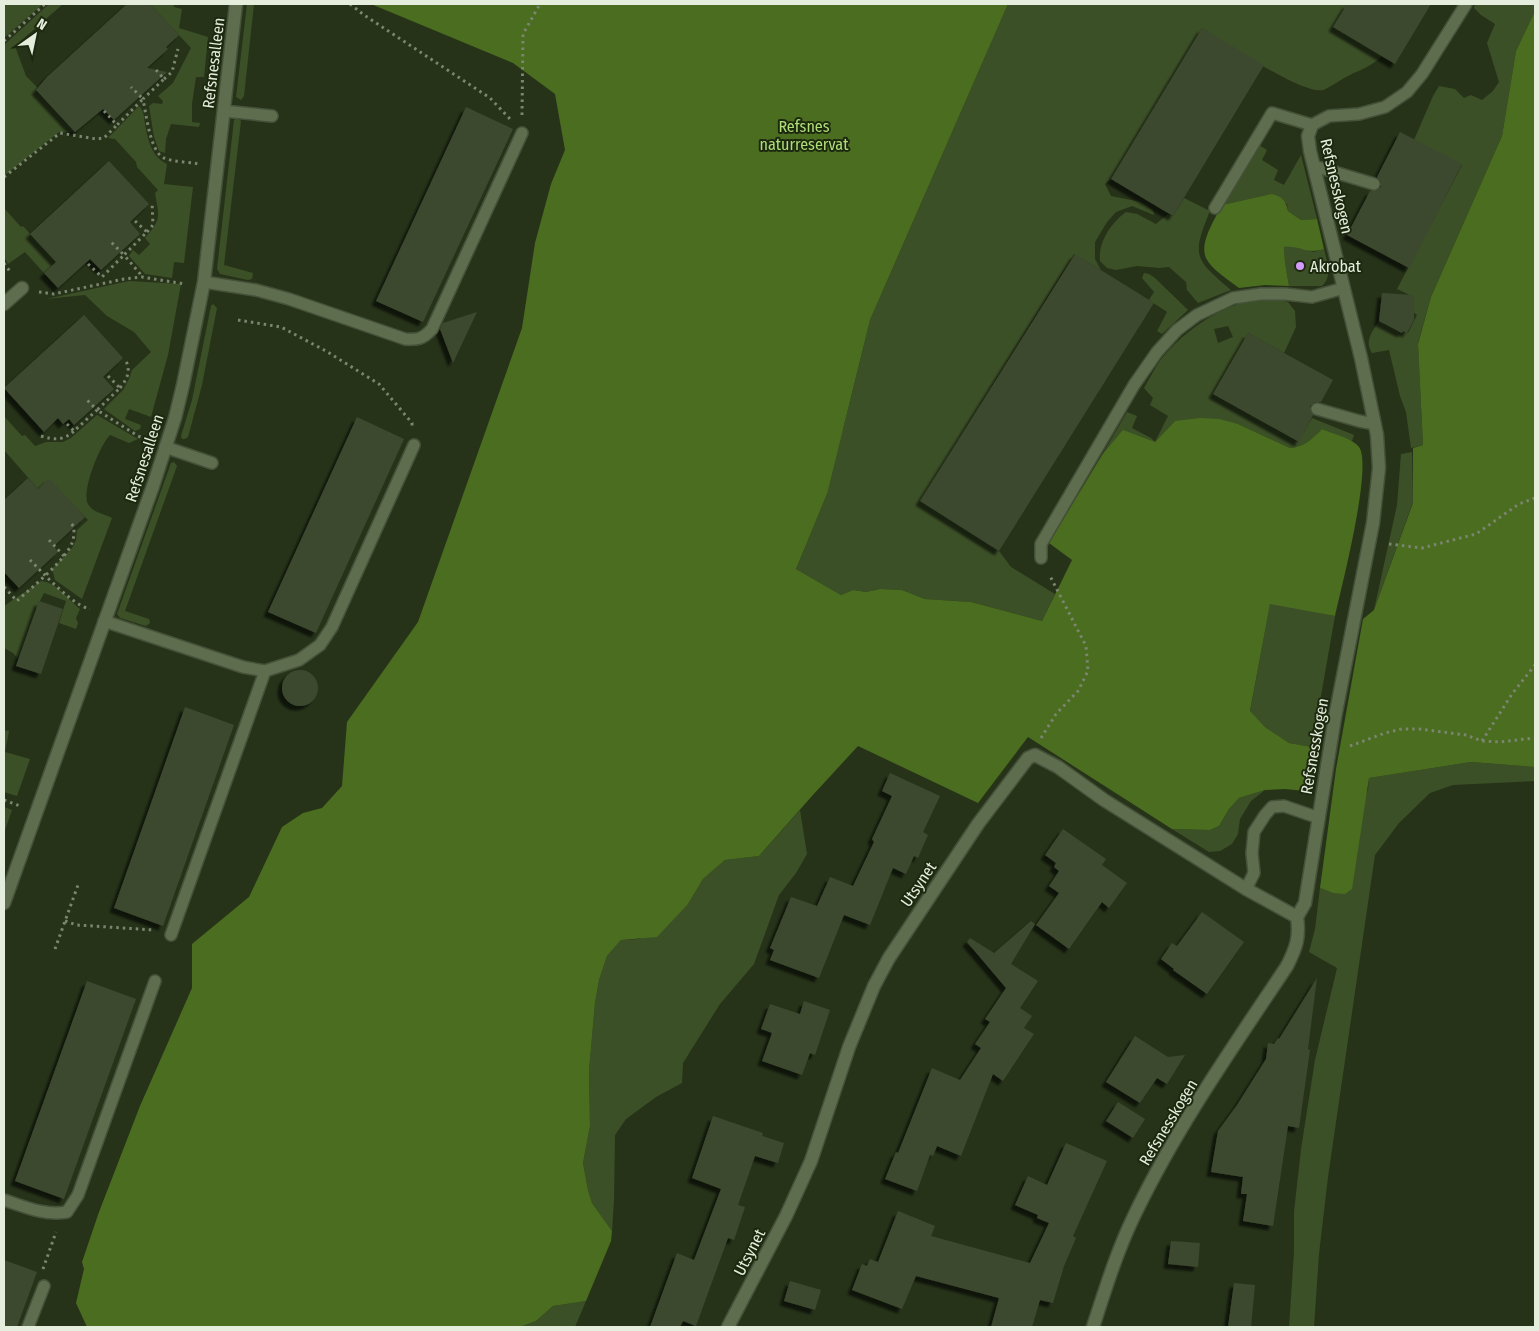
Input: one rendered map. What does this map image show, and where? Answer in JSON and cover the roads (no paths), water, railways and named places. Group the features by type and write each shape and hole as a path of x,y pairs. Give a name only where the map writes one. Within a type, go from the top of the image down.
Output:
{"street":[{"name":"Refsnesalleen","path":"4,903 165,447 183,385 204,282 236,4"},
{"name":"Refsnesskogen","path":"1093,1327 1132,1218 1158,1167 1183,1125 1287,966 1295,951 1299,933 1297,917 1305,903 1335,717 1370,540 1379,468 1379,448 1375,424 1308,136 1312,125"},
{"path":"4,304 22,288"},
{"name":"Utsynet","path":"728,1327 786,1216 811,1161 850,1047 874,986 905,932 978,824 1028,758 1036,756 1058,767 1104,800 1246,889"},
{"path":"1246,889 1297,917"}],"lane":[{"path":"1216,208 1272,113 1312,125 1329,116 1359,114 1385,107 1407,92 1422,74 1466,4"},
{"path":"224,110 272,116"},
{"path":"204,282 256,290 289,299 405,339 416,340 424,338 432,329 522,133"},
{"path":"1314,166 1374,184"},
{"path":"1040,558 1041,544 1134,386 1157,352 1176,330 1197,315 1233,298 1261,294 1312,297 1344,288"},
{"path":"1317,409 1359,422 1375,424"},
{"path":"104,621 242,667 265,671 299,660 320,645 332,627 414,445"},
{"path":"165,447 212,463"},
{"path":"171,935 265,671"},
{"path":"1246,889 1254,873 1252,853 1254,832 1272,807 1284,806 1319,818"},
{"path":"4,1200 33,1210 54,1214 67,1212 78,1195 155,981"},
{"path":"28,1327 44,1286"}],"place":[{"name":"Akrobat","path":"1300,266"}],"park label":[{"name":"Refsnes naturreservat","path":"804,135"}]}
